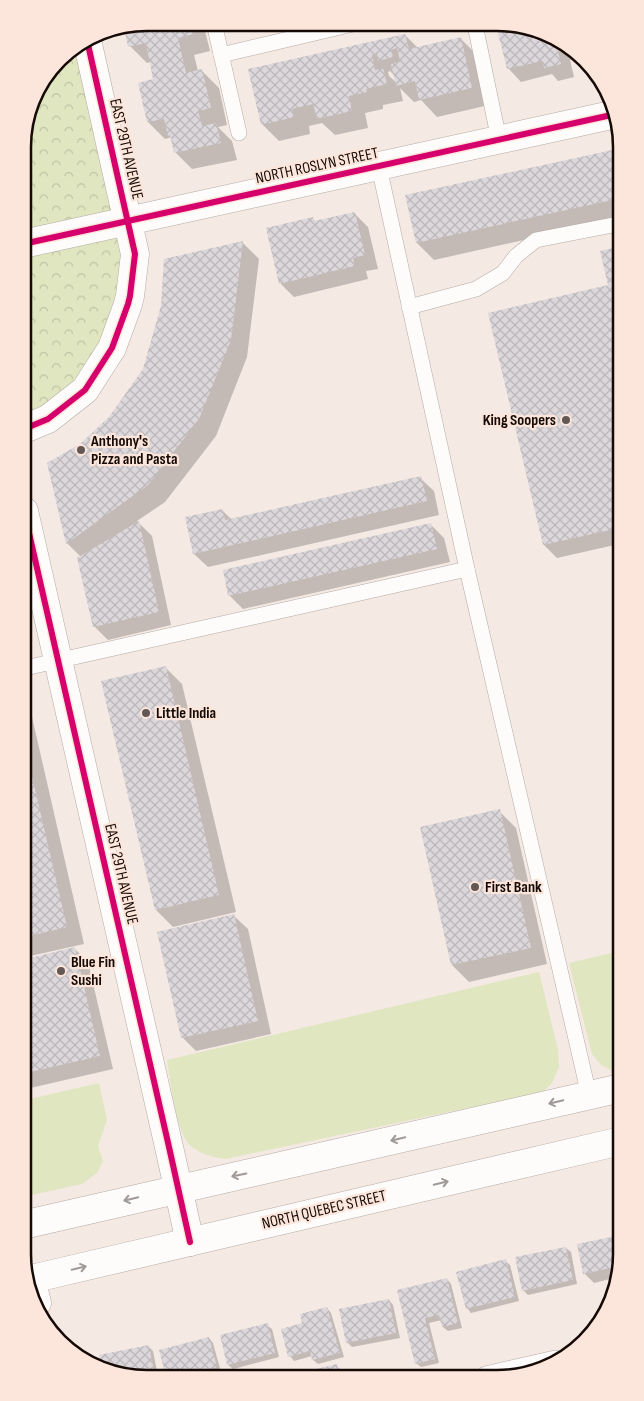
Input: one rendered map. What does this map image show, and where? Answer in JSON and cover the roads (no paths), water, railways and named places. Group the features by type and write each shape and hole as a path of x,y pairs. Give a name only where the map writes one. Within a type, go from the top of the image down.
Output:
{"street":[{"name":"EAST 29TH AVENUE","path":"31,426 48,419 85,390 112,348 128,304 135,254 90,47"},
{"name":"NORTH ROSLYN STREET","path":"31,242 609,116"},
{"name":"EAST 29TH AVENUE","path":"31,542 190,1242"},
{"path":"31,1223 613,1090"},
{"name":"NORTH QUEBEC STREET","path":"36,1286 190,1242 613,1143"}],"lane":[{"path":"216,31 239,133"},
{"path":"221,55 323,31"},
{"path":"476,31 499,140"},
{"path":"378,166 467,569 589,1095"},
{"path":"409,307 476,289 503,273 516,256 536,240 613,225"},
{"path":"31,667 467,569"},
{"path":"505,1369 539,1362"}],"place":[{"name":"King Soopers","path":"566,420"},
{"name":"Anthony's Pizza and Pasta","path":"81,450"},
{"name":"Little India","path":"146,713"},
{"name":"First Bank","path":"475,887"},
{"name":"Blue Fin Sushi","path":"61,971"}]}
